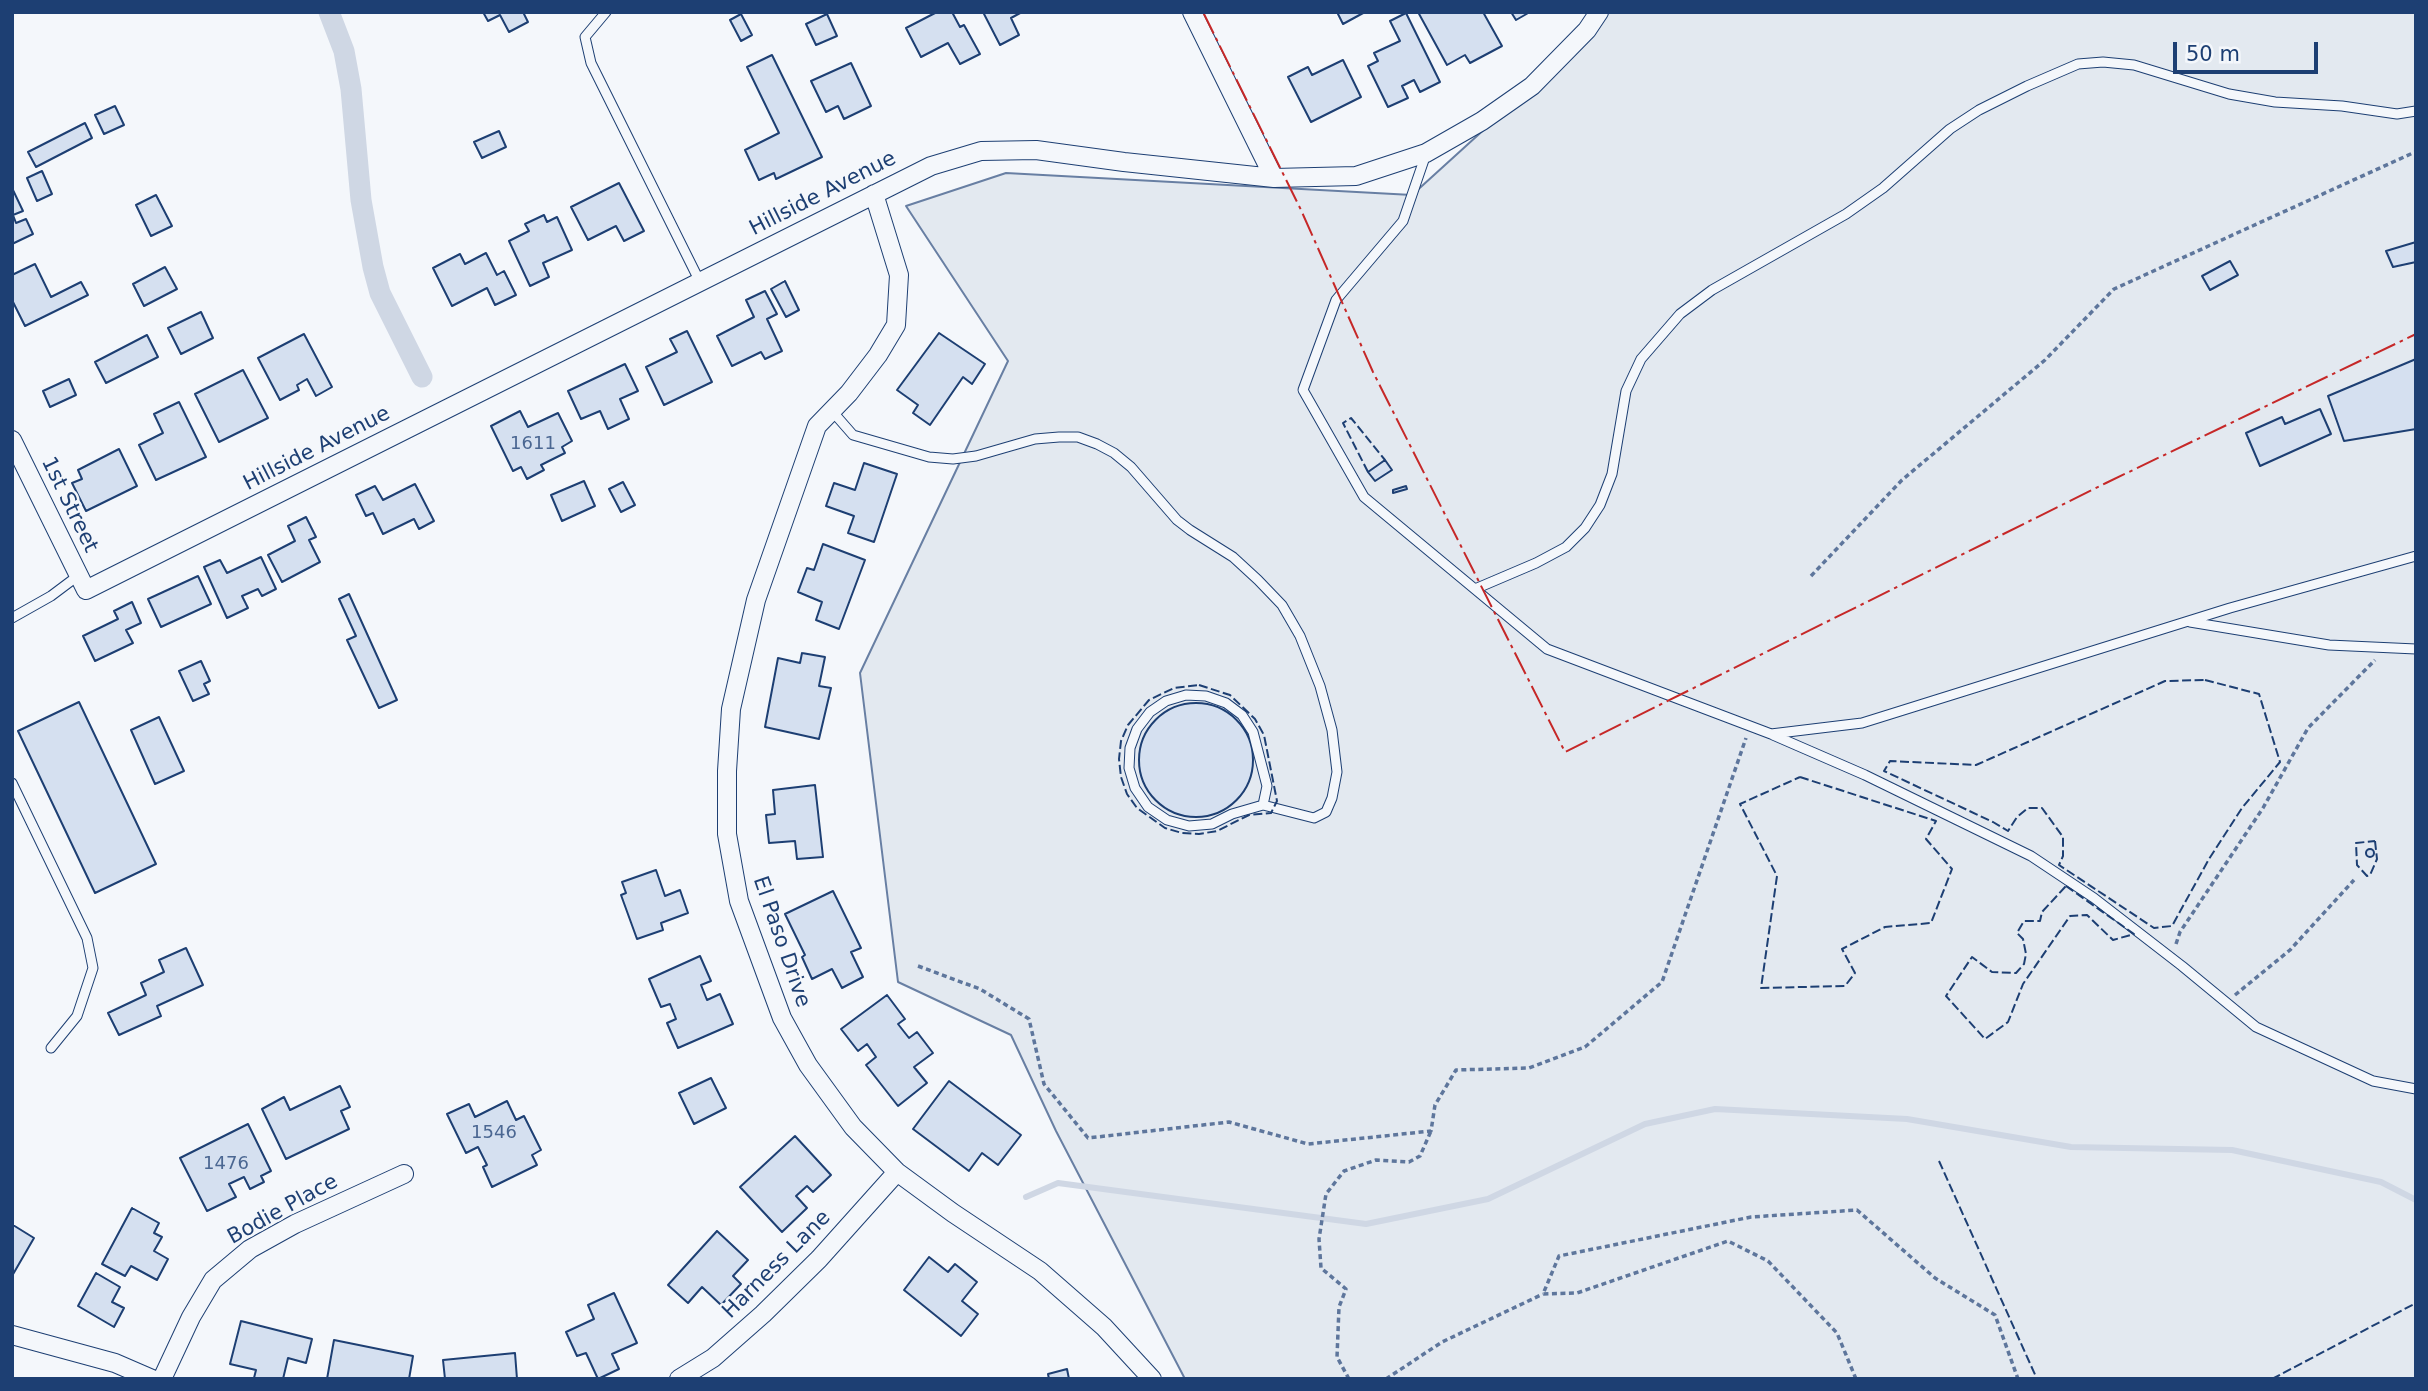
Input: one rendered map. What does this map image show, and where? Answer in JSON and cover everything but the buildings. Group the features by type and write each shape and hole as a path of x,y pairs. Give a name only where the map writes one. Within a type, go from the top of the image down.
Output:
{"street":[{"path":"1192,12 1274,178"},
{"name":"Hillside Avenue","path":"83,583 700,282 931,166 981,151 1036,150 1274,178 1356,176 1426,153 1482,121 1532,86 1587,30 1599,12"},
{"name":"El Paso Drive","path":"874,194 899,275 896,325 878,355 849,393 817,426 756,600 731,709 727,771 727,834 739,901 782,1018 808,1065 853,1127 897,1172 1040,1271 1104,1327 1152,1379"},
{"name":"1st Street","path":"12,440 83,583"},
{"name":"Harness Lane","path":"680,1379 713,1358 763,1314 820,1259 897,1172"},
{"name":"Bodie Place","path":"162,1379 191,1317 213,1280 250,1249 295,1224 404,1174"},
{"path":"12,1335 115,1363 152,1379"}],"lane":[{"path":"606,12 585,37 591,63 700,282"},
{"path":"1475,589 1566,547 1585,528 1600,505 1612,474 1626,391 1641,359 1680,314 1712,290 1846,214 1883,188 1950,130 1979,110 2078,64 2103,62 2134,65 2228,94 2275,102 2342,106 2397,114 2416,111"},
{"path":"1426,153 1403,221 1336,300 1303,390 1364,496 1547,649 1771,734 1865,775 2031,856 2094,898 2256,1027 2373,1081 2416,1089"},
{"path":"832,411 853,435 929,457 953,459 976,456 1035,439 1059,437 1078,438 1097,444 1131,467 1177,520 1233,557 1250,572 1282,606 1300,636 1320,686 1332,730 1337,772 1326,812 1314,818 1263,805 1232,814 1212,824 1189,826 1167,820 1149,807 1135,788 1129,768 1130,748 1137,729 1150,712 1166,701 1186,695 1206,696 1226,703 1242,715 1253,732 1267,786 1263,805"},
{"path":"1771,734 1862,723 2188,621 2416,556"},
{"path":"12,618 51,596 83,583"},
{"path":"2188,621 2329,645 2416,649"},
{"path":"12,783 87,938 93,968 77,1016 51,1048"}],"path":[{"path":"1811,576 1902,480 2045,360 2115,289 2415,152"},
{"path":"2172,958 2180,932 2263,808 2308,727 2386,648"},
{"path":"1349,1379 1337,1357 1339,1307 1346,1289 1321,1268 1319,1239 1326,1194 1344,1171 1376,1160 1409,1162 1420,1156 1431,1131 1435,1105 1456,1070 1530,1068 1585,1047 1662,982 1751,726"},
{"path":"2225,1002 2290,950 2354,880"},
{"path":"918,966 980,989 1028,1019 1044,1084 1088,1138 1229,1122 1308,1144 1431,1131"},
{"path":"1544,1294 1559,1256 1751,1217 1857,1210 1935,1278 1995,1315 2018,1379"},
{"path":"1387,1379 1442,1342 1544,1294 1577,1293 1728,1241 1768,1261 1837,1333 1856,1379"}],"shaded area":[{"path":"1599,12 2416,12 2416,1379 1185,1379 1056,1131 1011,1035 898,982 860,673 1008,361 906,206 1006,173 1412,195 1532,86"}],"waterway":[{"path":"329,12 344,51 351,89 361,200 373,267 380,293 422,377"},
{"path":"1026,1197 1058,1183 1366,1224 1488,1199 1645,1124 1715,1109 1907,1119 2071,1147 2232,1150 2381,1182 2416,1200"}],"fence":[{"path":"1368,472 1343,423 1351,418 1385,460"},
{"path":"2205,680 2259,694 2280,762 2242,808 2209,859 2172,926 2154,928 2059,865 2063,856 2063,837 2042,808 2028,808 2017,817 2008,831 1884,771 1890,761 1976,765 2165,681 2205,680"},
{"path":"1199,685 1230,695 1255,719 1264,735 1277,801 1271,813 1249,815 1217,831 1199,834 1165,828 1137,808 1127,794 1119,759 1121,741 1128,725 1149,700 1174,688 1199,685"},
{"path":"1800,777 1936,821 1926,839 1952,869 1931,923 1885,927 1842,949 1855,973 1845,986 1761,988 1777,876 1740,804 1800,777"},
{"path":"2375,841 2377,859 2367,876 2357,865 2356,843 2375,841"},
{"path":"2066,886 2134,934 2113,940 2087,915 2070,916 2023,984 2008,1022 1985,1039 1946,996 1972,957 1992,972 2016,973 2024,964 2026,954 2023,939 2017,933 2024,921 2040,921 2042,912 2066,886"},
{"path":"1939,1161 2037,1379"},
{"path":"2272,1379 2416,1303"}],"power":[{"path":"1203,12 1301,210 1373,372 1565,752 2106,483 2416,334"}]}
